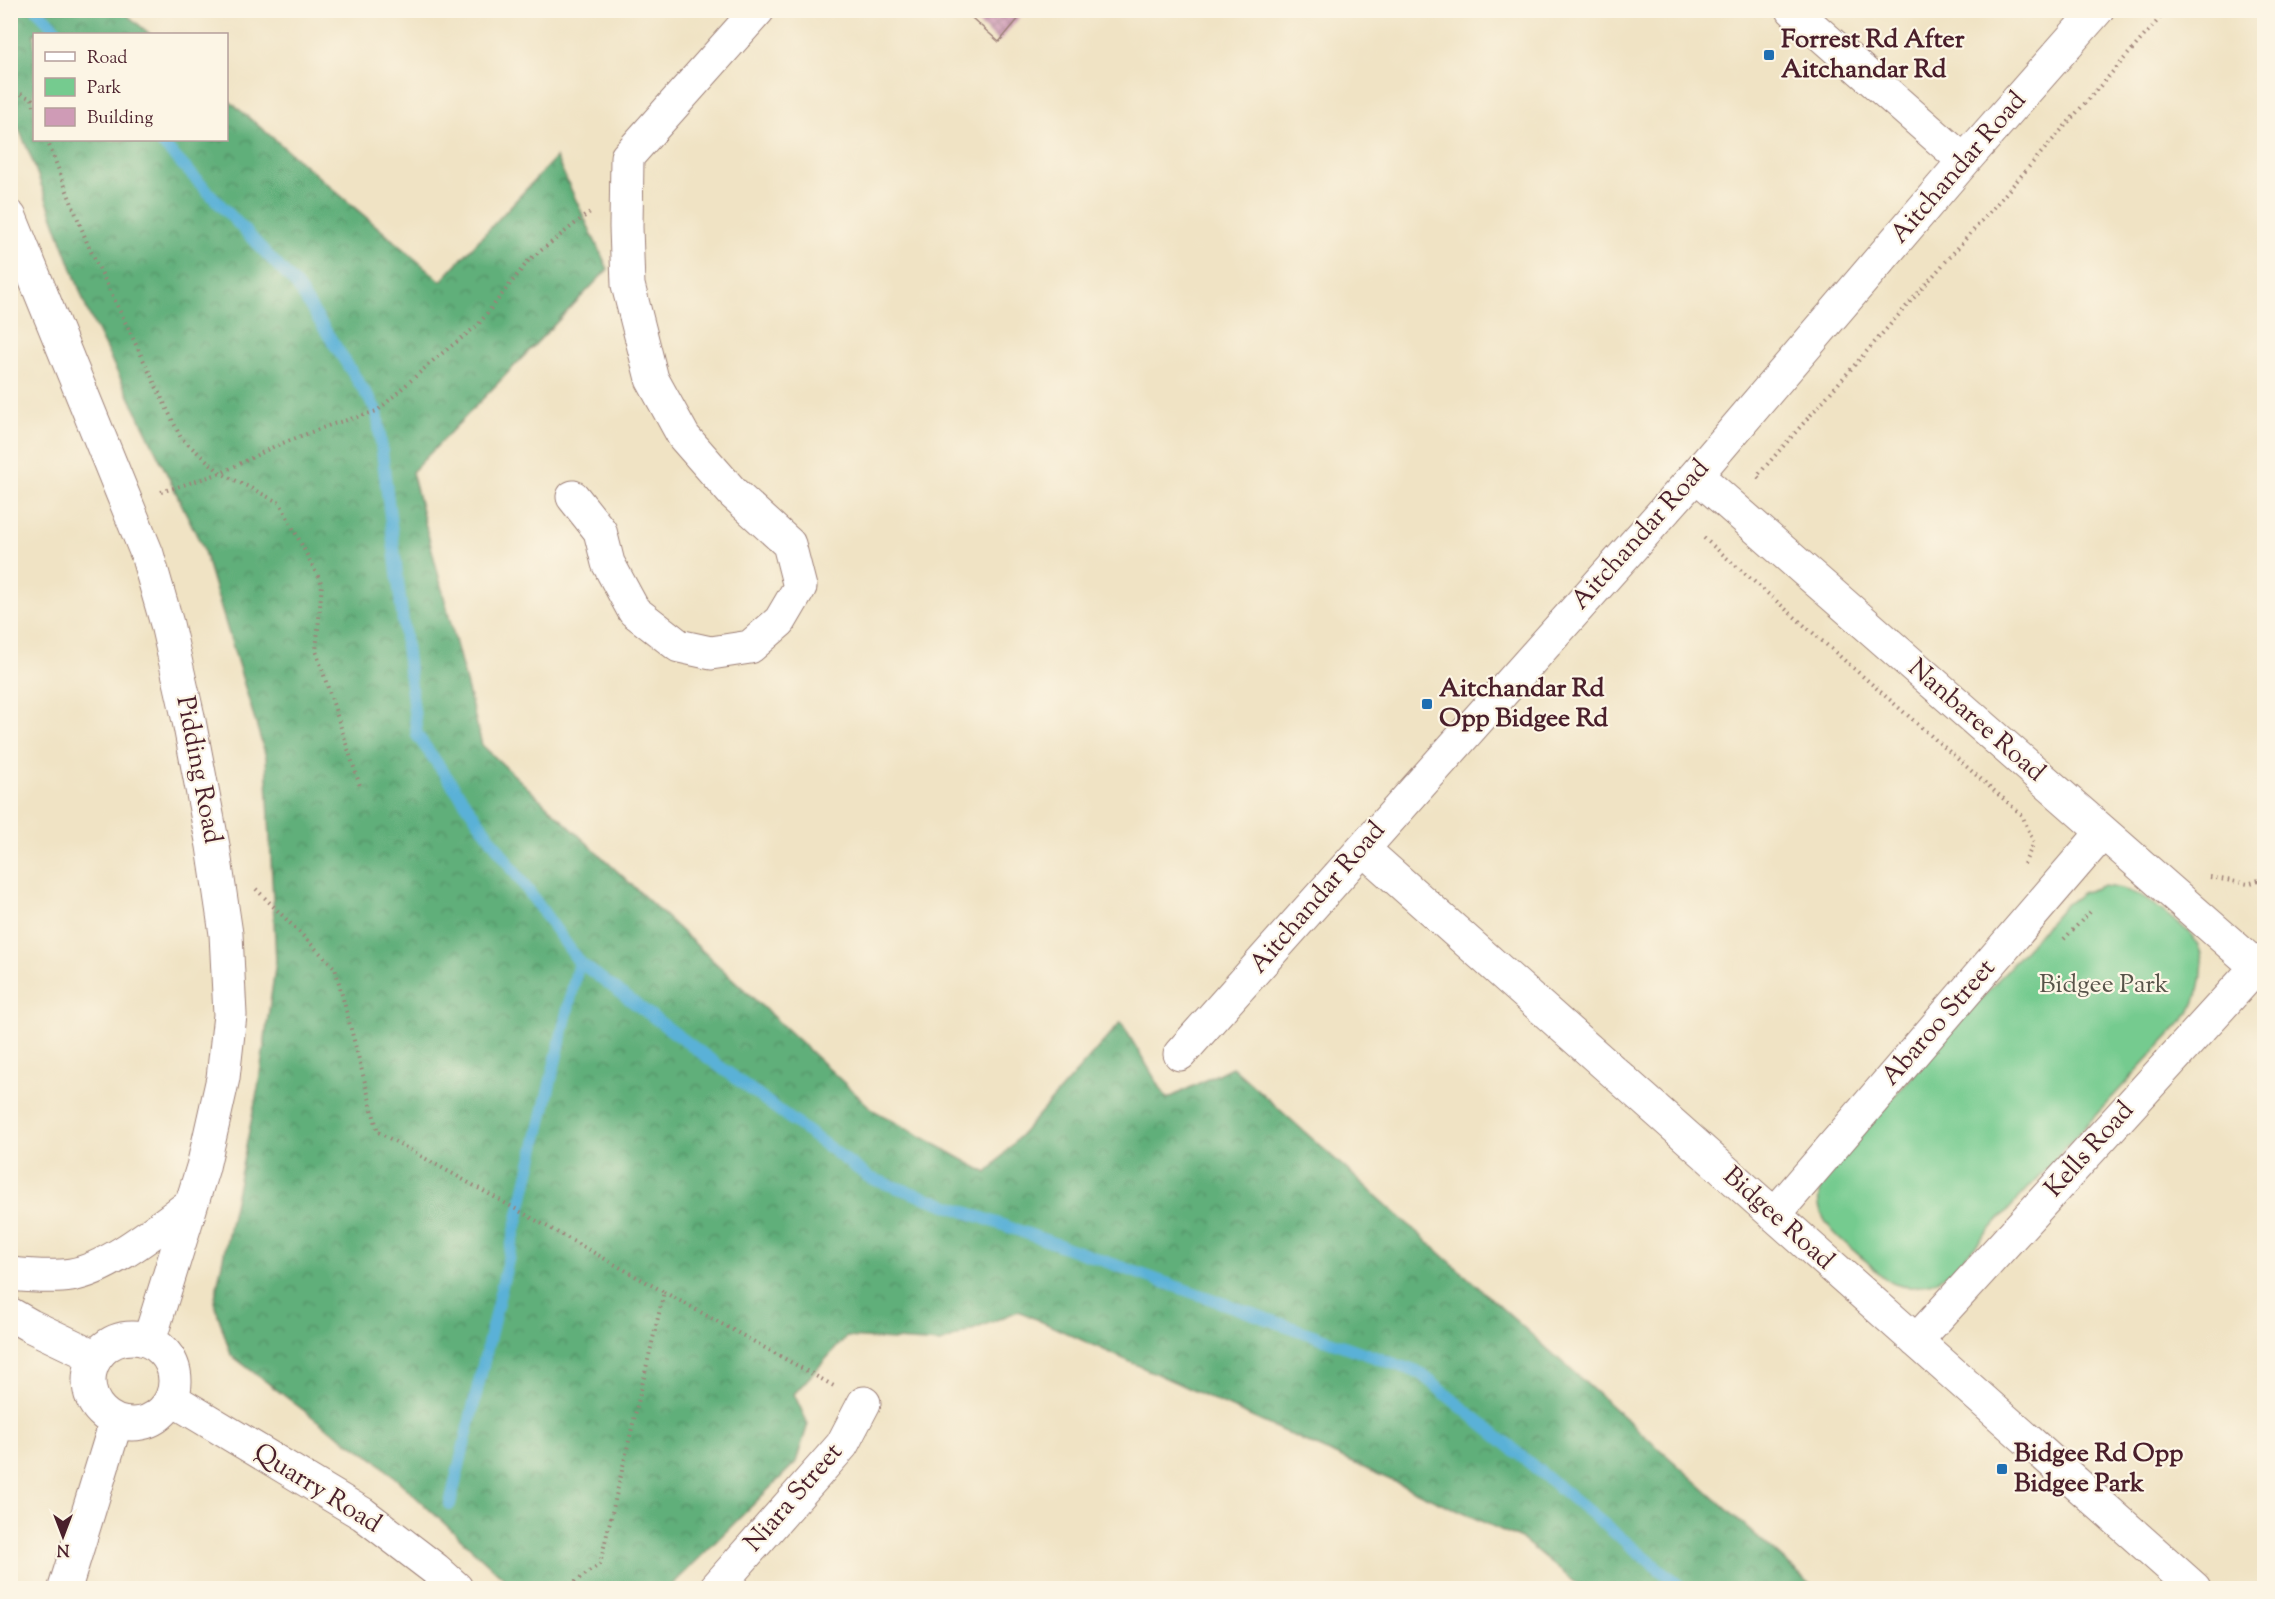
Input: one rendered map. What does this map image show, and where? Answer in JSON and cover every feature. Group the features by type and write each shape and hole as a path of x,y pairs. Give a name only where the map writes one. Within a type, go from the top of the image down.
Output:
{"street":[{"path":"573,497 600,531 608,563 634,611 680,646 711,653 750,647 780,621 800,587 789,544 732,494 684,437 652,379 628,285 627,157 758,10"},
{"path":"1793,10 1964,160"},
{"name":"Aitchandar Road","path":"1180,1054 1696,475 1964,160 2097,10"},
{"name":"Pidding Road","path":"10,217 147,554 167,624 213,846 226,934 230,1015 228,1049 214,1124 149,1341"},
{"name":"Nanbaree Road","path":"1696,475 2103,832 2261,963"},
{"name":"Abaroo Street","path":"1774,1215 2103,832"},
{"name":"Bidgee Road","path":"1363,849 2194,1588"},
{"name":"Kells Road","path":"1916,1341 2261,963"},
{"path":"10,1274 72,1275 100,1265 190,1205"},
{"path":"10,1314 96,1357"},
{"path":"125,1338 149,1341 159,1347 172,1365 175,1388 172,1399 165,1410 142,1423 129,1424 116,1422 102,1414 93,1402 88,1387 89,1372 96,1357 114,1341 125,1338"},
{"name":"Quarry Road","path":"172,1399 363,1514 456,1588"},
{"name":"Niara Street","path":"716,1588 842,1445 864,1403"},
{"path":"65,1588 116,1422"}],"path":[{"path":"1757,477 2167,10"},
{"path":"10,89 32,99 33,102"},
{"path":"47,141 88,245 181,438 221,473 280,503 322,584 316,651 361,789"},
{"path":"127,502 221,473 275,446 330,425 377,411 435,359 478,325 529,260 591,211"},
{"path":"1704,538 2022,814 2034,843 2019,875"},
{"path":"2208,876 2248,884 2265,878"},
{"path":"254,887 335,968 378,1132 864,1403"},
{"path":"2064,939 2092,910"},
{"path":"567,1588 600,1564 664,1292"}],"green space":[{"path":"10,11 122,11 149,33 33,33 33,141 228,141 228,100 441,281 556,157 608,269 412,472 482,745 873,1110 987,1173 1121,1022 1167,1099 1232,1067 1815,1588 1582,1588 1523,1540 1018,1311 941,1343 846,1337 794,1394 808,1424 796,1462 669,1588 514,1588 376,1460 323,1425 231,1355 214,1302 258,1088 276,961 266,757 203,548 87,310 31,157 11,110"},
{"name":"Bidgee Park","path":"2102,886 2128,891 2143,898 2193,937 2201,955 2202,975 2198,995 2190,1013 1952,1271 1932,1282 1917,1286 1902,1286 1891,1282 1844,1242 1826,1222 1820,1211 1818,1198 1821,1185 1829,1170 2063,907 2082,893"}],"building":[{"path":"963,10 1026,10 999,42"}],"waterway":[{"path":"37,10 59,33"},
{"path":"160,141 297,286 377,411 417,735 579,962 870,1178 1420,1373 1682,1588"},
{"path":"450,1504 579,962"}],"place":[{"name":"Forrest Rd After Aitchandar Rd","path":"1769,55"},
{"name":"Aitchandar Rd Opp Bidgee Rd","path":"1427,704"},
{"name":"Bidgee Rd Opp Bidgee Park","path":"2002,1469"}]}
